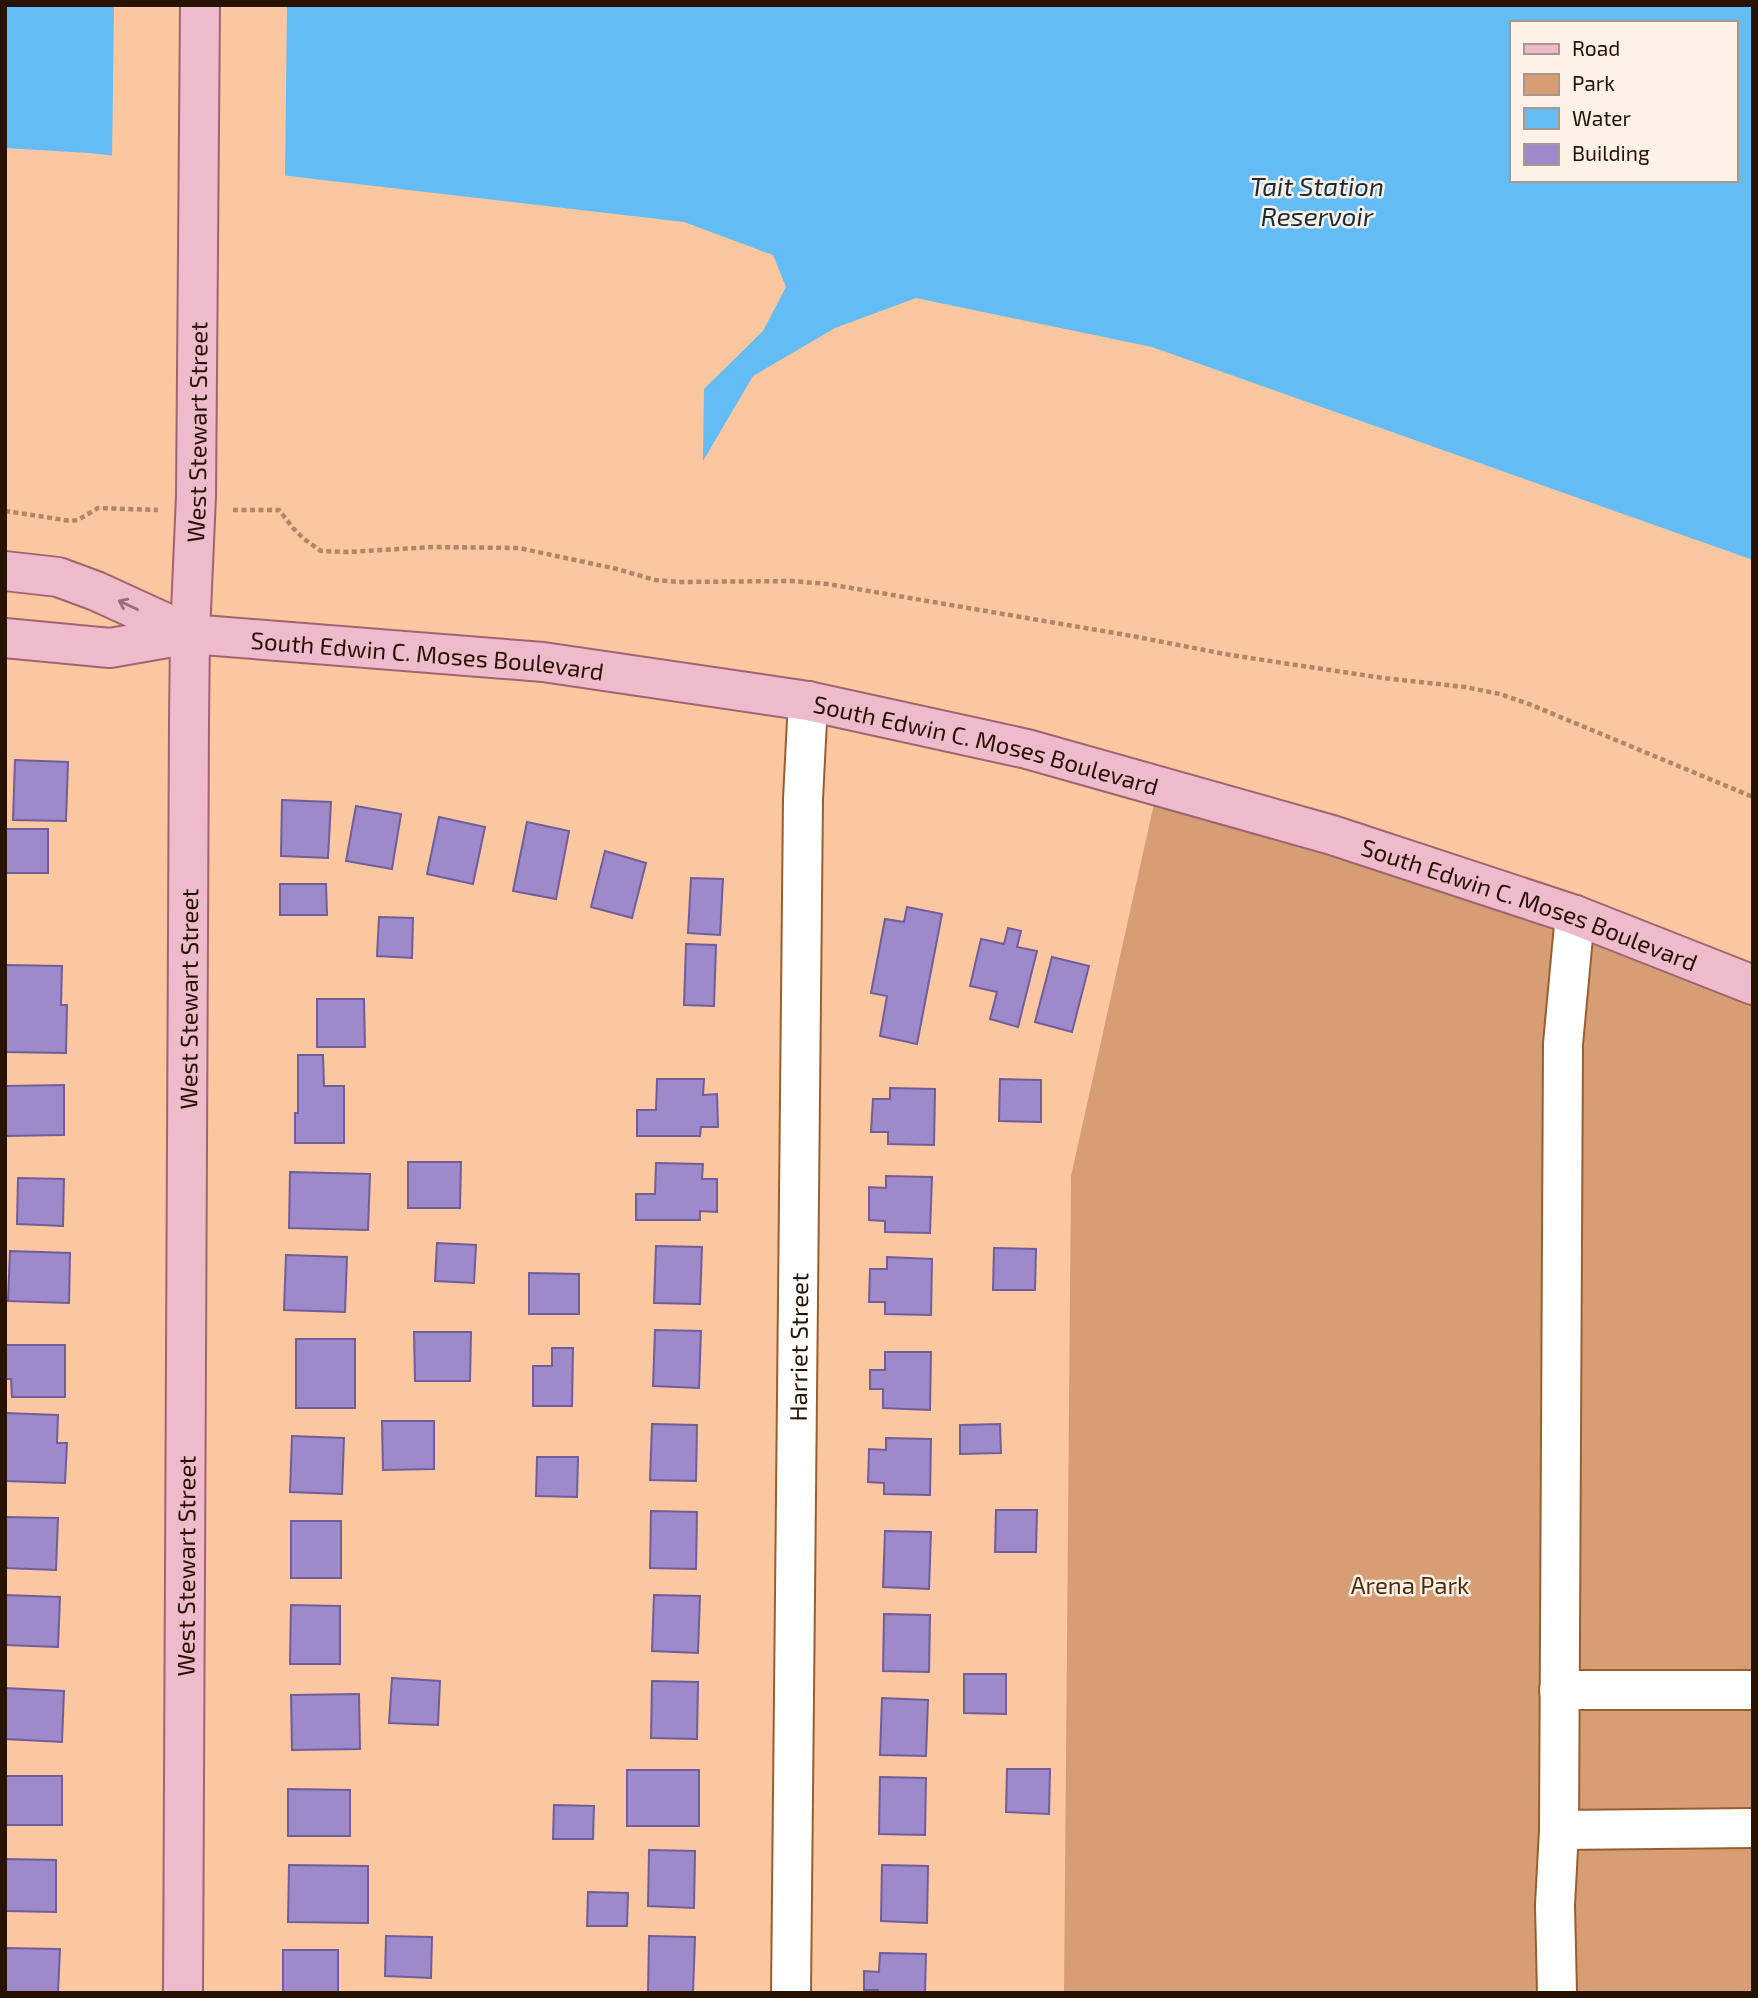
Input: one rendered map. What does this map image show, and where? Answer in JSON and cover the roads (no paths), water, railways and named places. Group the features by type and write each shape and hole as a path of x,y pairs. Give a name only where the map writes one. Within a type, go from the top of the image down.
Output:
{"main road":[{"name":"West Stewart Street","path":"183,1993 190,634 196,496 200,5"},
{"name":"South Edwin C. Moses Boulevard","path":"5,571 58,577 96,591 190,634"},
{"name":"South Edwin C. Moses Boulevard","path":"5,638 110,649 190,634 543,662 808,701 1027,749 1332,835 1574,915 1753,985"}],"street":[{"name":"Harriet Street","path":"791,1993 803,792 808,701"},
{"path":"1557,1993 1555,1905 1559,1830 1563,1044 1574,915"},
{"path":"1559,1690 1753,1690"},
{"path":"1559,1830 1753,1828"}],"water":[{"name":"Tait Station Reservoir","path":"5,5 1753,5 1753,560 1152,347 916,298 835,328 753,376 703,461 704,389 763,331 786,287 773,255 684,222 90,153 5,148"}],"park label":[{"name":"Arena Park","path":"1410,1584"}]}
